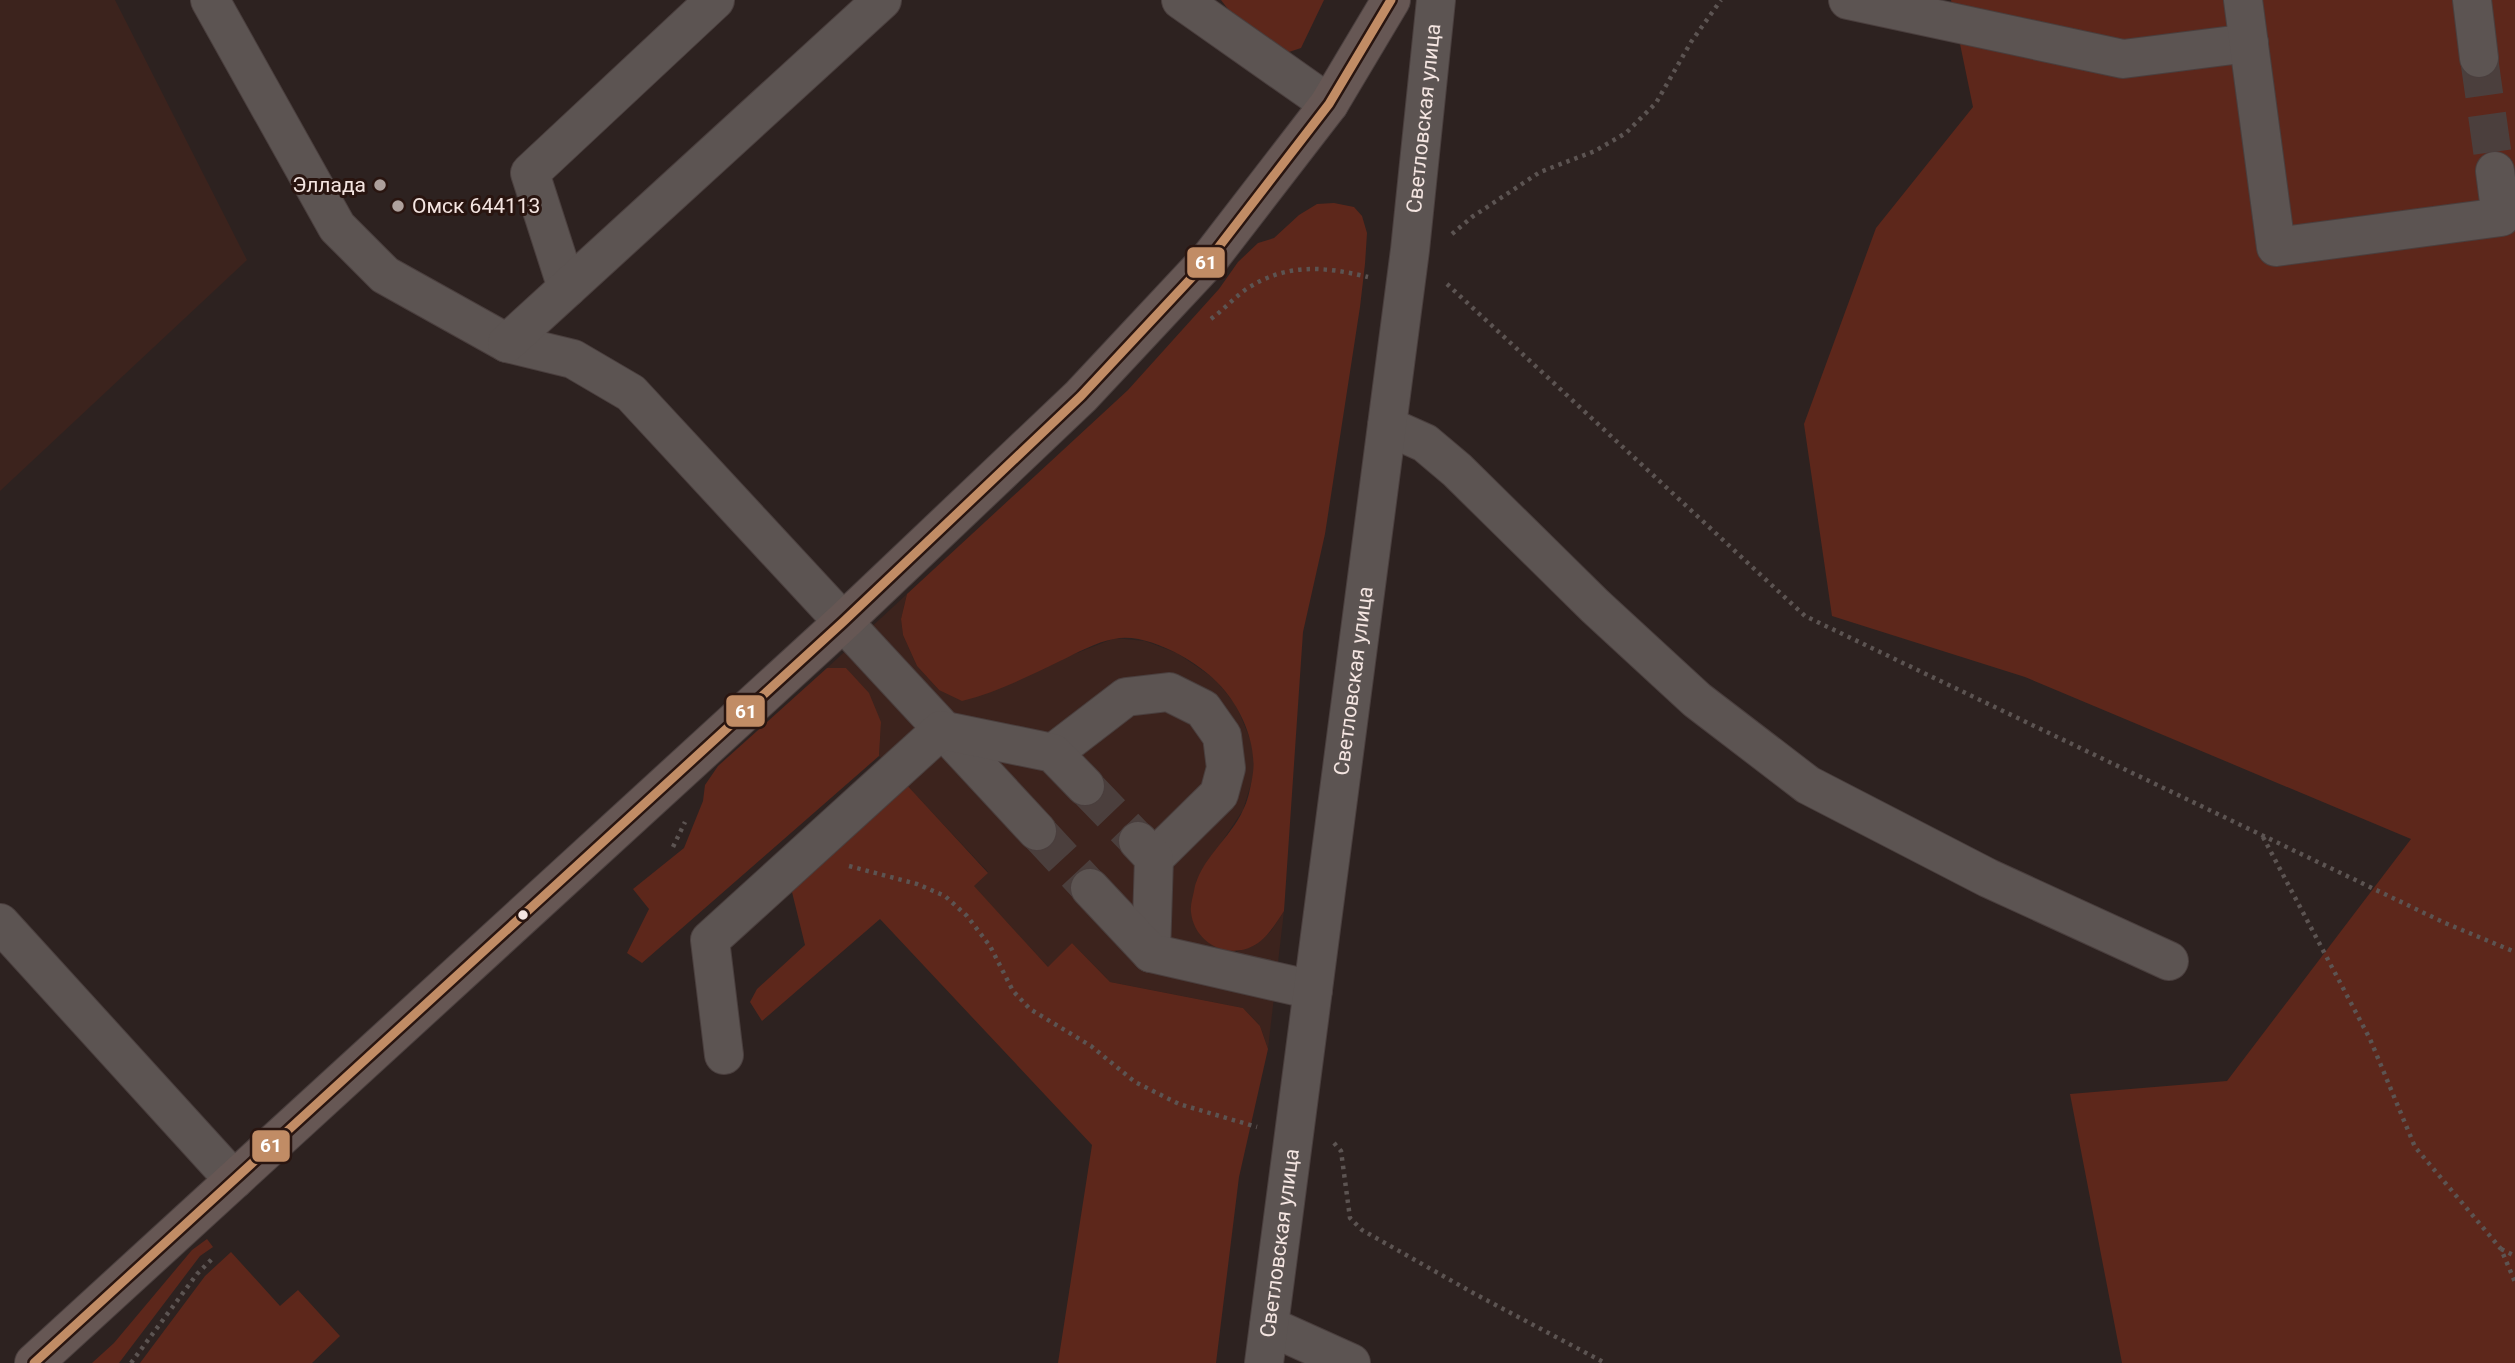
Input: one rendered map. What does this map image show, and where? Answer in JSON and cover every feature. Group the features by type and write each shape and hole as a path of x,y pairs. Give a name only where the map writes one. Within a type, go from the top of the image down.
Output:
{"main road":[{"path":"34,1363 843,622 1071,405 1211,257 1329,104 1391,0"}],"street":[{"path":"210,0 337,226 385,275 508,343 573,359 631,393 1037,831"},
{"path":"567,288 530,173 715,0"},
{"path":"508,343 882,0"},
{"path":"1182,0 1329,104"},
{"name":"Светловская улица","path":"1265,1363 1408,268 1436,0"},
{"path":"1848,0 2123,59 2249,43"},
{"path":"2243,0 2276,247 2501,218 2495,171"},
{"path":"2472,0 2479,58"},
{"path":"1387,426 1424,443 1457,470 1595,606 1697,699 1808,785 1988,878 2169,961"},
{"path":"1053,753 1126,697 1169,692 1203,709 1222,736 1226,768 1219,794 1146,850 1150,953"},
{"path":"941,730 1053,753 1085,786"},
{"path":"724,1055 710,940 941,730"},
{"path":"1090,888 1150,953 1313,990"},
{"path":"0,923 234,1180"},
{"path":"1269,1326 1351,1363"}],"path":[{"path":"1448,238 1472,217 1540,172 1595,151 1626,133 1656,103 1691,42 1721,0"},
{"path":"1205,325 1243,292 1264,279 1295,269 1408,268 1805,616 2445,923 2515,952"},
{"path":"673,846 690,813"},
{"path":"2262,836 2370,1039 2415,1147 2501,1249 2515,1282"},
{"path":"805,853 917,884 946,896 967,916 990,946 1013,991 1030,1009 1091,1046 1135,1082 1179,1104 1251,1126 1334,1143 1341,1151 1350,1218 1362,1230 1605,1363"},
{"path":"131,1363 197,1274 221,1249"},
{"path":"2501,1249 2515,1256"}],"shaded area":[{"path":"0,0 115,0 247,260 0,491"},
{"path":"1221,0 1324,0 1301,48 1286,53 1247,34"},
{"path":"1951,0 2515,0 2515,1363 2122,1363 2070,1094 2227,1081 2411,839 2025,677 1832,616 1804,424 1876,228 1973,107"},
{"path":"1334,203 1354,207 1362,216 1367,233 1365,264 1325,534 1303,632 1284,911 1258,943 1243,950 1232,951 1213,946 1205,940 1193,923 1191,909 1202,869 1238,820 1245,806 1253,768 1248,732 1232,700 1216,681 1190,661 1159,645 1128,638 1114,639 1093,645 1012,684 962,701 939,690 917,666 903,635 901,619 907,594 1128,390 1219,289 1238,262 1258,243 1274,238 1299,215 1317,204"},
{"path":"907,594 901,619 903,635 917,666 939,690 1077,653 1115,638 1145,641 1177,653 1215,679 1236,705 1253,746 1253,777 1243,810 1196,881 1236,952 1255,945 1271,931 1284,911 1268,1049 1260,1026 1243,1008 1110,982 1072,943 1049,968 973,886 988,872 879,756 881,722 846,668 827,668"},
{"path":"827,668 846,668 869,693 881,722 879,756 642,963 627,953 649,909 633,889 684,848 703,801 705,785 718,766"},
{"path":"904,782 988,873 974,886 1048,967 1072,943 1110,982 1243,1008 1260,1026 1268,1049 1239,1177 1216,1363 1058,1363 1092,1145 880,919 762,1021 750,1002 757,989 805,945 791,888"},
{"path":"207,1239 213,1247 200,1256 119,1363 92,1363 114,1343 192,1250"},
{"path":"231,1252 280,1306 298,1290 340,1336 312,1363 140,1363 205,1276"}],"tunnel":[{"path":"2479,58 2495,171"},
{"path":"1085,786 1138,841"},
{"path":"1037,831 1090,888"}],"transit line":[{"name":"61","path":"34,1363 843,622 1081,396 1211,257 1329,104 1391,0"}],"place":[{"name":"Эллада","path":"380,185"},
{"name":"Омск 644113","path":"398,206"}]}
